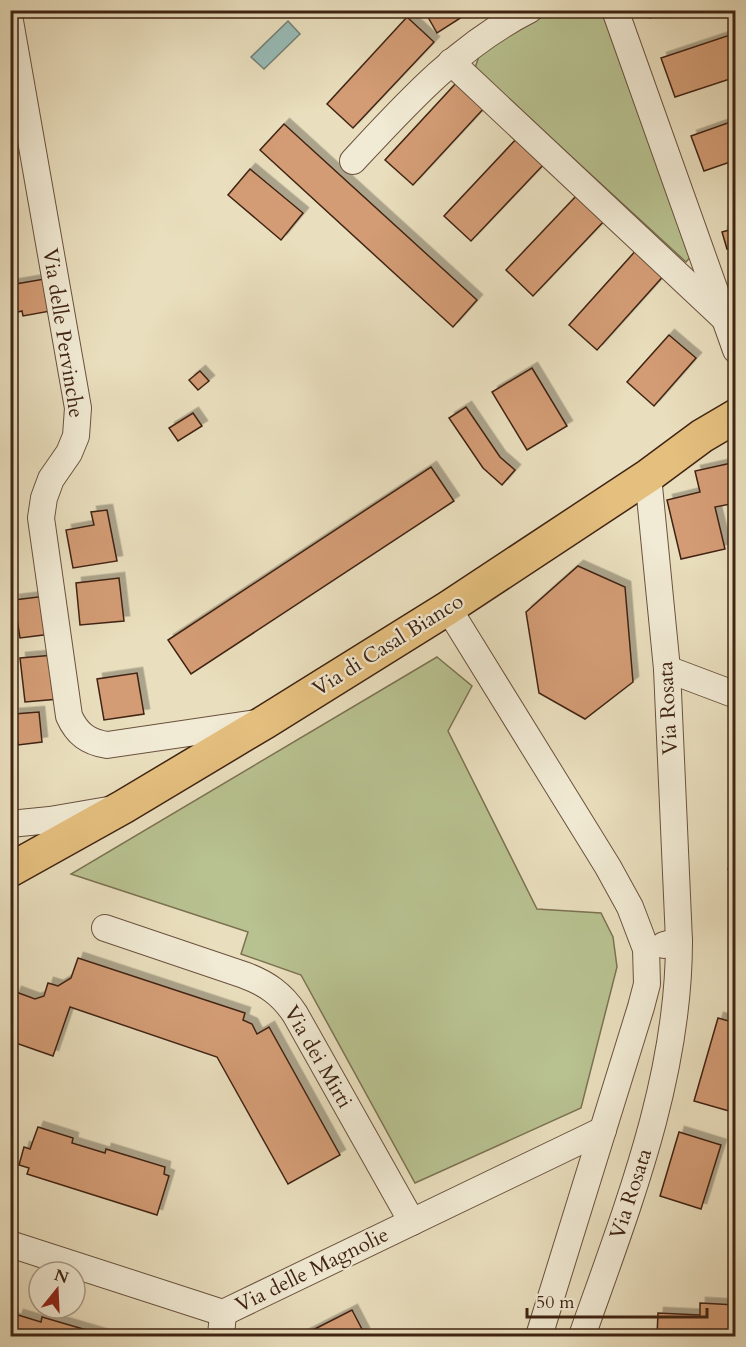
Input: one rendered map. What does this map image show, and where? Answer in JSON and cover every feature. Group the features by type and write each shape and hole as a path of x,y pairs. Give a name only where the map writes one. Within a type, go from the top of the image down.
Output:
{"main road":[{"name":"Via di Casal Bianco","path":"12,872 265,722 448,608 735,416"},
{"name":"Via di Casal Bianco","path":"648,476 735,439"}],"street":[{"path":"353,161 416,93 451,62 485,36 529,10"},
{"path":"615,10 735,350"},
{"name":"Via delle Pervinche","path":"10,21 78,408 76,436 69,453 51,479 44,498 41,518 69,716 73,725 84,737 108,745 265,722"},
{"path":"451,62 724,318"},
{"name":"Via Rosata","path":"582,1336 654,1121 673,1035 678,994 679,941 667,669 648,476"},
{"path":"448,608 608,867 635,918 646,949 647,975 644,996 539,1336"},
{"path":"667,669 735,695"},
{"name":"Via di Casal Bianco","path":"10,824 50,820 123,807"},
{"name":"Via dei Mirti","path":"105,928 244,975 262,982 280,996 295,1014 412,1222"},
{"path":"646,949 679,941"},
{"name":"Via delle Magnolie","path":"10,1244 222,1324 412,1222 603,1130"}],"green space":[{"path":"552,11 610,11 694,253 686,262 475,68 480,53"},
{"path":"437,657 472,686 448,731 537,909 601,913 613,937 617,967 581,1108 415,1183 301,975 241,954 248,932 71,874"}],"water":[{"path":"288,21 300,34 264,69 251,57"}],"building":[{"path":"424,10 473,10 437,33"},
{"path":"647,10 670,10 650,18"},
{"path":"407,17 434,42 353,128 327,104"},
{"path":"736,33 736,77 675,97 661,58"},
{"path":"458,81 486,106 413,185 385,160"},
{"path":"736,120 736,160 704,171 691,136"},
{"path":"284,124 477,300 453,327 260,150"},
{"path":"519,136 546,162 471,241 444,216"},
{"path":"250,169 303,213 281,240 228,195"},
{"path":"578,194 606,219 533,296 506,270"},
{"path":"736,228 736,246 727,249 722,232"},
{"path":"639,247 667,272 597,350 569,325"},
{"path":"50,278 56,310 23,316 22,311 10,314 10,285"},
{"path":"669,335 696,358 654,406 627,382"},
{"path":"532,368 567,426 527,450 492,392"},
{"path":"200,371 209,381 198,390 189,380"},
{"path":"466,407 500,457 515,470 502,485 483,468 449,418"},
{"path":"193,413 202,426 178,441 169,428"},
{"path":"736,462 736,503 715,507 725,549 681,559 667,500 700,492 695,471"},
{"path":"431,467 454,501 191,674 168,640"},
{"path":"107,510 117,561 73,568 66,530 94,525 91,512"},
{"path":"578,566 625,587 633,682 585,719 539,693 526,612"},
{"path":"119,578 124,621 80,625 76,583"},
{"path":"46,596 51,634 20,638 14,600"},
{"path":"54,655 59,699 25,702 20,658"},
{"path":"137,673 144,714 104,720 97,679"},
{"path":"39,712 42,742 18,745 14,714"},
{"path":"736,850 736,872 728,869"},
{"path":"78,958 245,1013 243,1020 252,1024 257,1034 269,1027 340,1155 288,1184 217,1057 70,1007 53,1056 10,1041 10,1007 16,992 35,999 44,996 48,983 58,986 71,978"},
{"path":"718,1018 736,1023 736,1113 694,1101"},
{"path":"38,1127 73,1138 72,1143 105,1153 106,1149 165,1167 164,1174 169,1176 157,1215 27,1174 29,1168 19,1165 24,1147 30,1149"},
{"path":"679,1132 721,1145 701,1209 660,1196"},
{"path":"700,1303 736,1305 736,1336 657,1336 658,1313 700,1315"},
{"path":"352,1310 364,1333 359,1336 301,1336"},
{"path":"18,1315 27,1318 27,1320 41,1322 41,1320 52,1320 107,1336 10,1336 10,1318 16,1320"}]}
